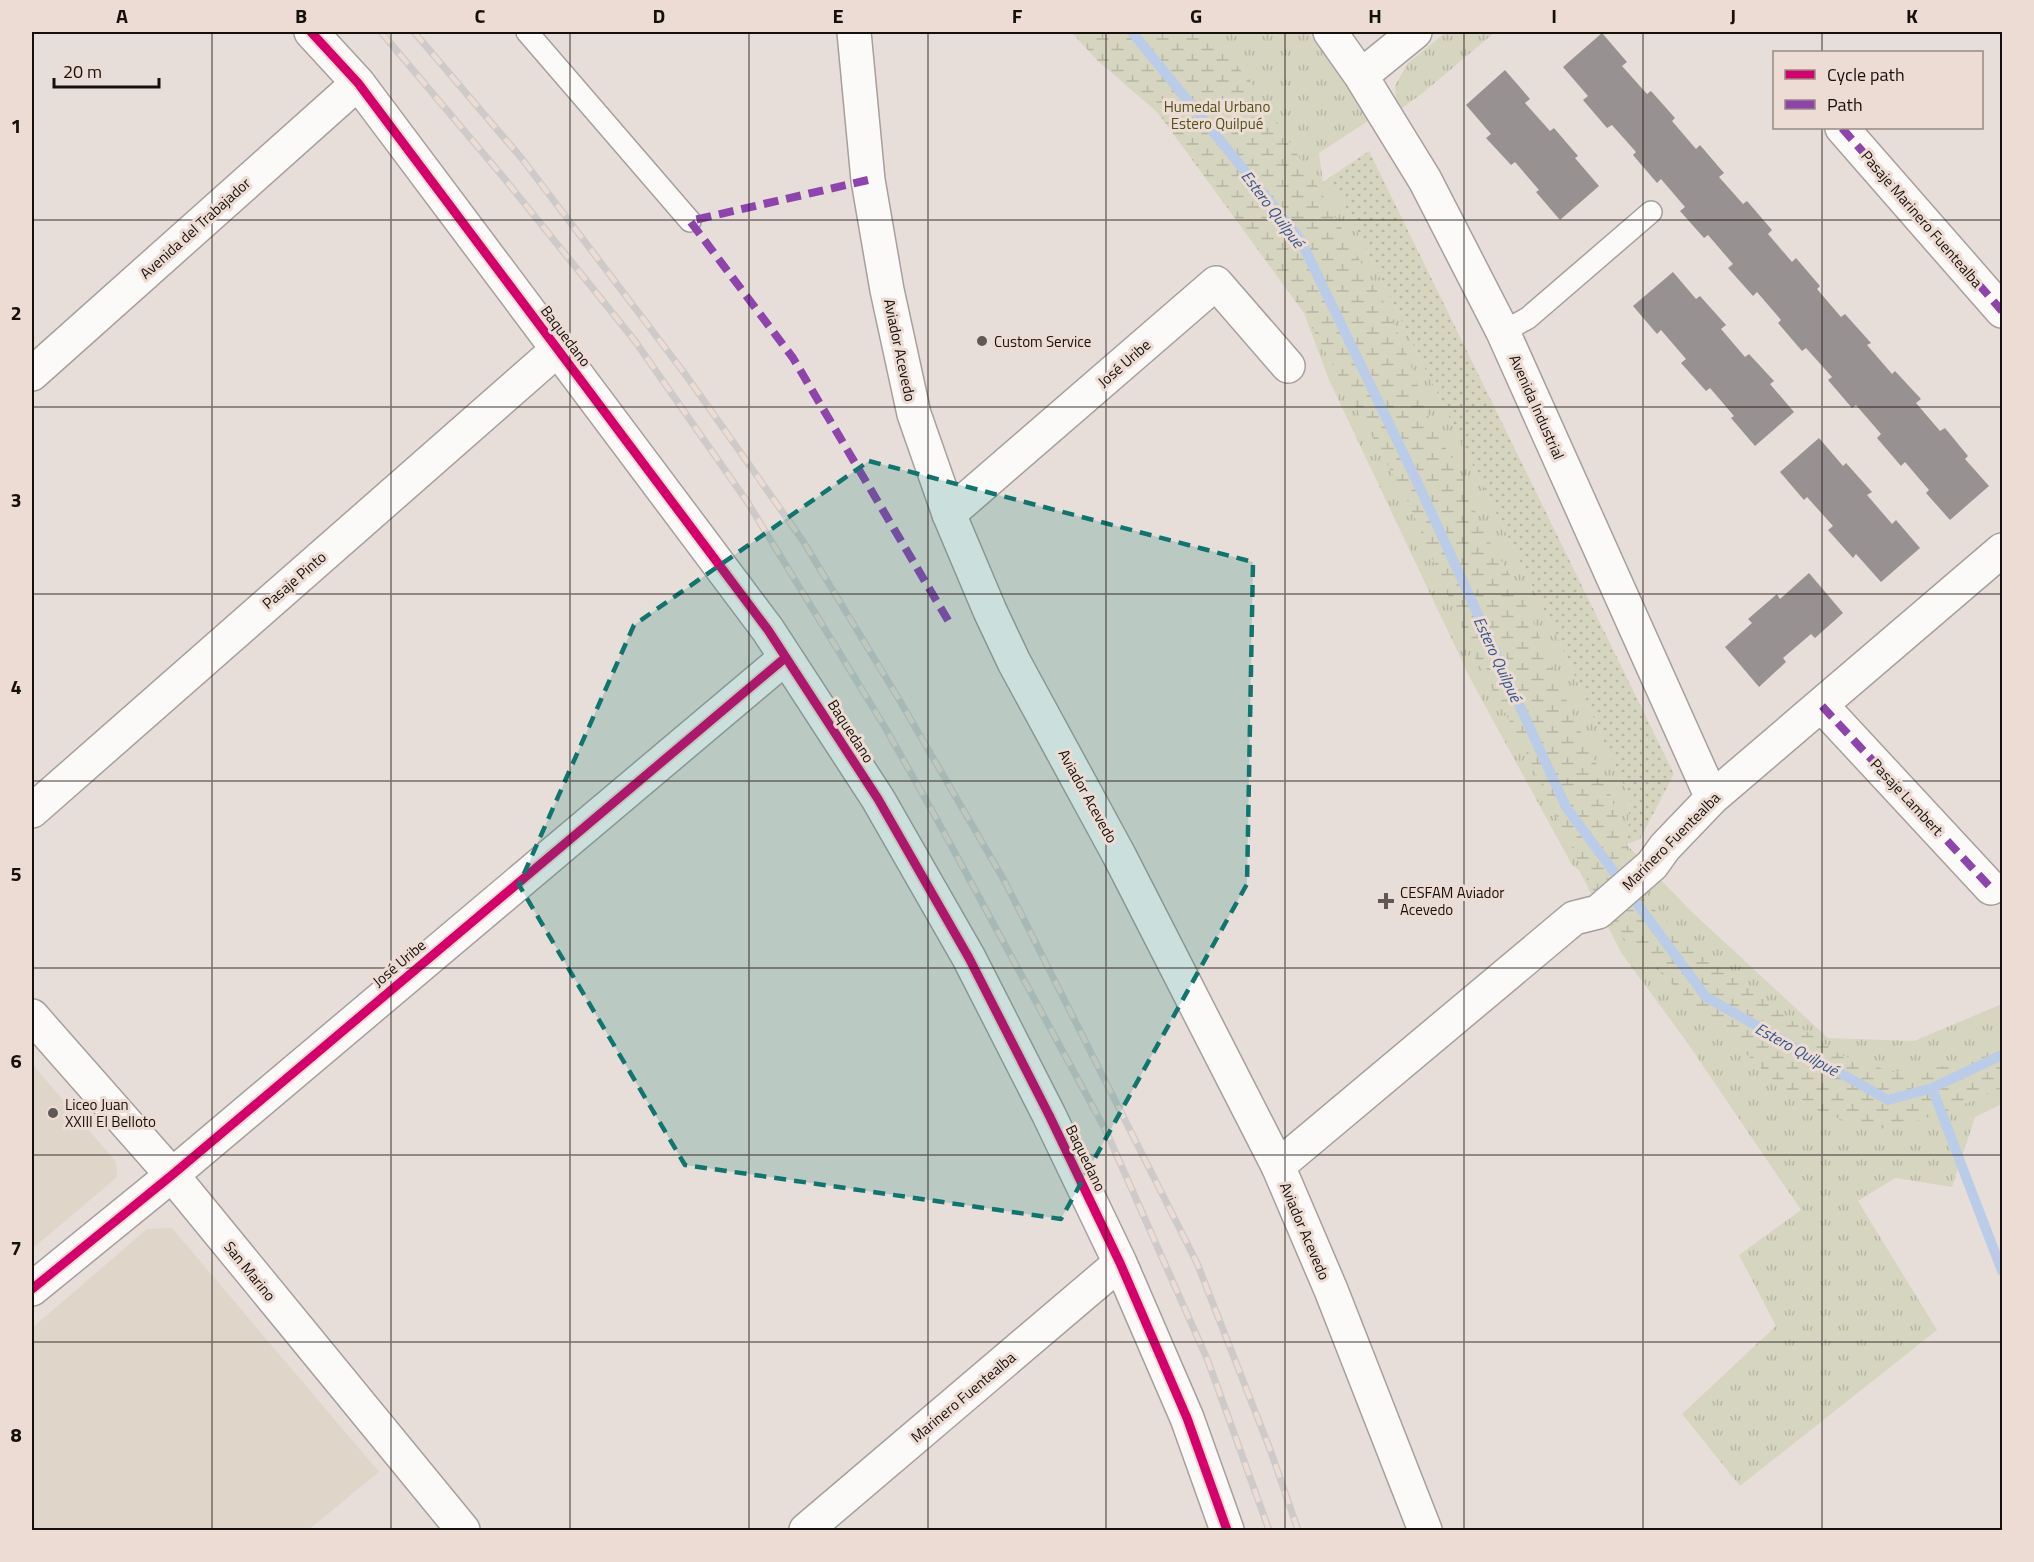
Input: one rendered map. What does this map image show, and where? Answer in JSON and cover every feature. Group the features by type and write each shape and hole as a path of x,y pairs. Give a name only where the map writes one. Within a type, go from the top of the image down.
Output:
{"street":[{"name":"Baquedano","path":"311,32 358,82 768,630 878,798 969,958 1049,1115 1120,1263 1187,1418 1227,1530"},
{"name":"Aviador Acevedo","path":"854,32 868,180 887,290 914,414 949,514 1014,662 1119,855 1278,1166 1331,1290 1425,1530"},
{"name":"Avenida Industrial","path":"1330,32 1361,76 1425,180 1503,332 1712,798"},
{"path":"1361,76 1415,32"},
{"name":"Avenida del Trabajador","path":"32,374 358,82"},
{"name":"Pasaje Marinero Fuentealba","path":"1843,129 2002,311"},
{"name":"José Uribe","path":"949,514 1216,284 1288,366"},
{"name":"Pasaje Pinto","path":"32,811 557,350"},
{"name":"Marinero Fuentealba","path":"1278,1166 1574,918 1598,912 1652,865 1665,847 1712,798 2002,550"},
{"name":"José Uribe","path":"32,1289 172,1175 785,658"},
{"name":"Pasaje Lambert","path":"1822,706 1991,888"},
{"name":"San Marino","path":"32,1016 172,1175 463,1530"},
{"name":"Marinero Fuentealba","path":"806,1530 1120,1263"}],"lane":[{"path":"527,32 690,221"},
{"path":"1503,332 1528,318 1651,212"}],"highlighted area":[{"path":"869,461 1253,562 1247,884 1061,1219 685,1165 519,885 634,625"}],"shaded area":[{"name":"Liceo Juan XXIII El Belloto","path":"32,1064 116,1162 117,1177 32,1249"},
{"path":"172,1228 379,1472 308,1530 32,1530 32,1328 147,1229"}],"green space":[{"name":"Humedal Urbano Estero Quilpué","path":"1071,32 1209,32 1257,90 1321,192 1387,308 1405,349 1431,424 1459,470 1483,531 1521,593 1572,713 1608,788 1627,844 1627,877 1645,901 1702,953 1841,1055 1892,1072 1946,1066 2002,1048 2002,1088 1944,1113 1886,1129 1853,1124 1819,1111 1776,1082 1617,932 1588,881 1521,742 1475,658 1408,502 1304,313 1158,113 1098,61"},
{"path":"1085,32 1308,32 1371,119 1319,153 1323,182 1342,200 1557,636 1630,799 1627,845 1692,912 1828,1038 1914,1041 2002,1004 2002,1104 1975,1117 1952,1187 1895,1178 1858,1201 1937,1330 1740,1486 1682,1414 1776,1326 1739,1255 1801,1210 1684,1038 1622,954 1579,870 1572,865 1471,680 1329,380 1282,254 1243,191"},
{"path":"1446,32 1495,32 1397,112 1395,86 1407,64"},
{"path":"1369,151 1674,774 1640,839 1627,844 1630,799 1557,636 1342,200 1323,182"}],"building":[{"path":"1602,33 1627,62 1622,66 1647,94 1651,91 1675,118 1672,121 1696,149 1700,145 1724,173 1719,177 1743,204 1747,201 1772,230 1768,234 1792,262 1796,258 1820,286 1817,289 1841,317 1845,314 1871,343 1867,345 1892,374 1895,371 1921,399 1916,403 1940,431 1945,428 1968,456 1965,459 1989,486 1950,520 1926,493 1929,490 1905,462 1901,466 1877,438 1881,434 1856,405 1852,408 1828,380 1832,377 1806,348 1802,351 1778,323 1781,320 1757,292 1753,296 1728,268 1733,264 1708,235 1704,238 1680,211 1685,207 1661,179 1657,183 1633,155 1636,152 1612,125 1607,128 1583,100 1588,96 1563,67"},
{"path":"1505,70 1530,99 1525,103 1550,131 1554,128 1599,186 1560,220 1515,162 1511,165 1486,138 1491,134 1466,105"},
{"path":"1673,272 1696,299 1700,296 1726,325 1721,329 1745,357 1749,354 1774,381 1770,384 1794,412 1755,446 1710,388 1706,391 1681,363 1686,359 1661,330 1657,334 1633,306"},
{"path":"1819,438 1843,466 1846,463 1872,492 1867,495 1892,524 1896,520 1920,548 1881,582 1856,554 1853,558 1828,530 1833,526 1807,497 1804,500 1780,472"},
{"path":"1809,573 1843,613 1815,638 1811,634 1783,658 1786,662 1759,687 1725,647 1752,623 1748,619 1777,594 1780,599"}],"waterway":[{"name":"Estero Quilpué","path":"1132,32 1300,239 1420,488 1566,807 1706,997 1888,1100 1932,1088 2002,1055"},
{"path":"1932,1088 2002,1271"}],"railway":[{"path":"381,32 504,178 635,341 748,503 886,729 1106,1131 1208,1361 1269,1530"},
{"path":"414,32 523,160 685,374 803,541 900,701 1004,880 1197,1263 1271,1452 1298,1530"}],"marked path":[{"path":"1843,129 2002,311"},
{"path":"868,180 690,221 793,358 949,622"},
{"path":"1822,706 1991,888"}],"cycle path":[{"path":"311,32 358,83 768,630 878,799 969,958 1049,1115 1120,1263 1187,1418 1227,1530"},
{"path":"32,1289 172,1175 785,658"}],"place":[{"name":"Custom Service","path":"982,341"},
{"name":"CESFAM Aviador Acevedo","path":"1386,901"},
{"name":"Liceo Juan XXIII El Belloto","path":"53,1113"}]}
